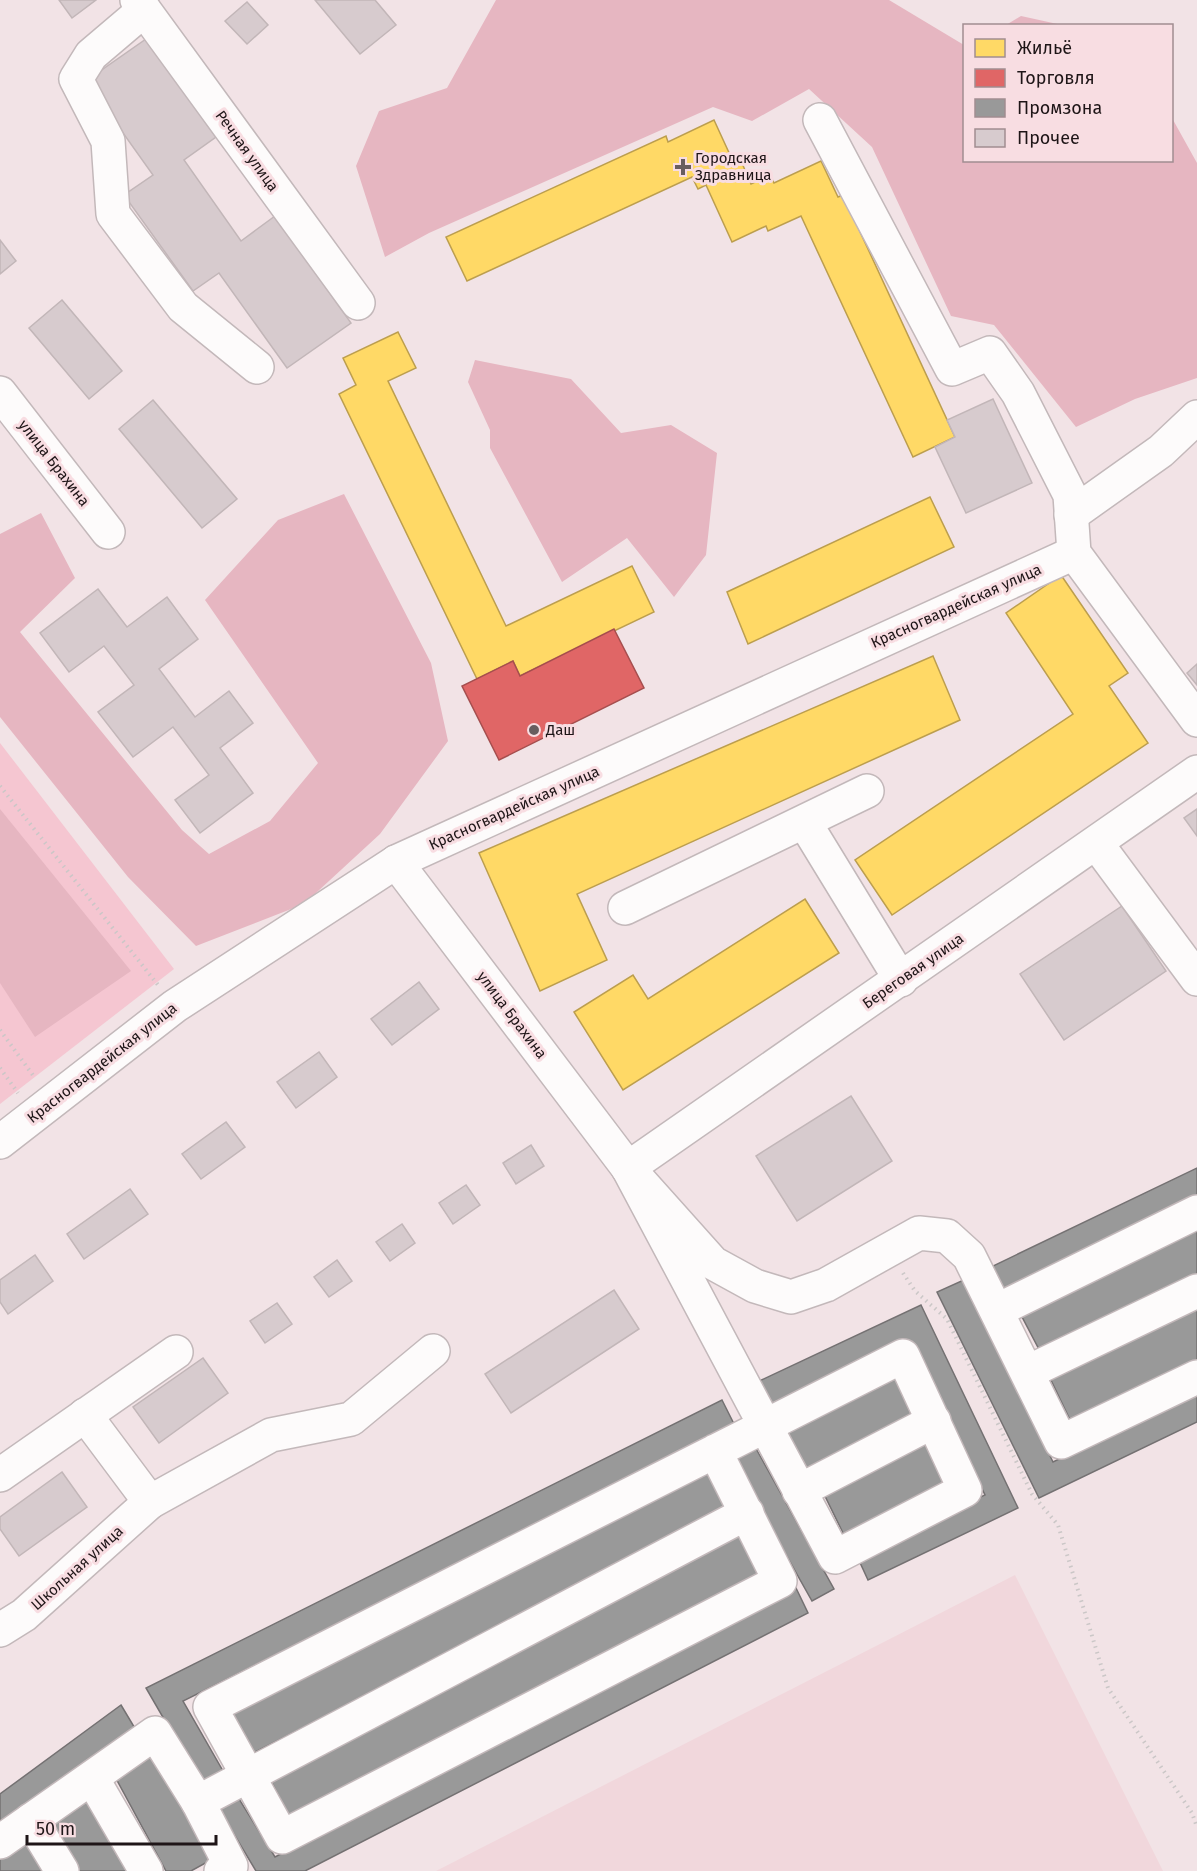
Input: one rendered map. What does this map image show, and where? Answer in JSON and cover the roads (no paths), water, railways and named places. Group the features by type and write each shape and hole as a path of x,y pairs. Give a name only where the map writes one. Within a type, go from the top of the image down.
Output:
{"street":[{"name":"Речная улица","path":"141,5 358,303"},
{"path":"141,5 91,55 76,79 108,141 112,214 183,307 257,367"},
{"path":"820,120 952,369 990,353 1018,393 1070,495 1074,553 1197,720"},
{"name":"улица Брахина","path":"0,393 108,532"},
{"path":"1071,516 1161,451 1197,417"},
{"name":"Красногвардейская улица","path":"0,1142 175,1006 396,862 1074,553"},
{"name":"Береговая улица","path":"628,1168 1097,844 1197,772"},
{"path":"625,908 805,823 867,790"},
{"path":"805,823 901,980"},
{"path":"1097,844 1197,979"},
{"name":"улица Брахина","path":"396,862 628,1168"},
{"path":"628,1168 713,1263 755,1286 791,1297 826,1285 919,1233 947,1236 969,1256 998,1310 1061,1442 1197,1377"},
{"path":"628,1168 764,1426 835,1557 965,1490 903,1356 764,1426 210,1707 282,1837 780,1581 715,1451"},
{"path":"998,1310 1197,1212"},
{"path":"1028,1372 1197,1291"},
{"name":"Школьная улица","path":"0,1630 24,1615 150,1502 271,1435 351,1419 433,1351"},
{"path":"0,1475 176,1352"},
{"path":"85,1415 150,1502"},
{"path":"799,1491 933,1421"},
{"path":"198,1802 747,1513"},
{"path":"0,1842 155,1733 198,1802 231,1866 221,1871"},
{"path":"92,1778 146,1871"},
{"path":"31,1820 62,1871"}],"place":[{"name":"Городская Здравница","path":"683,167"},
{"name":"Даш","path":"534,730"}]}
